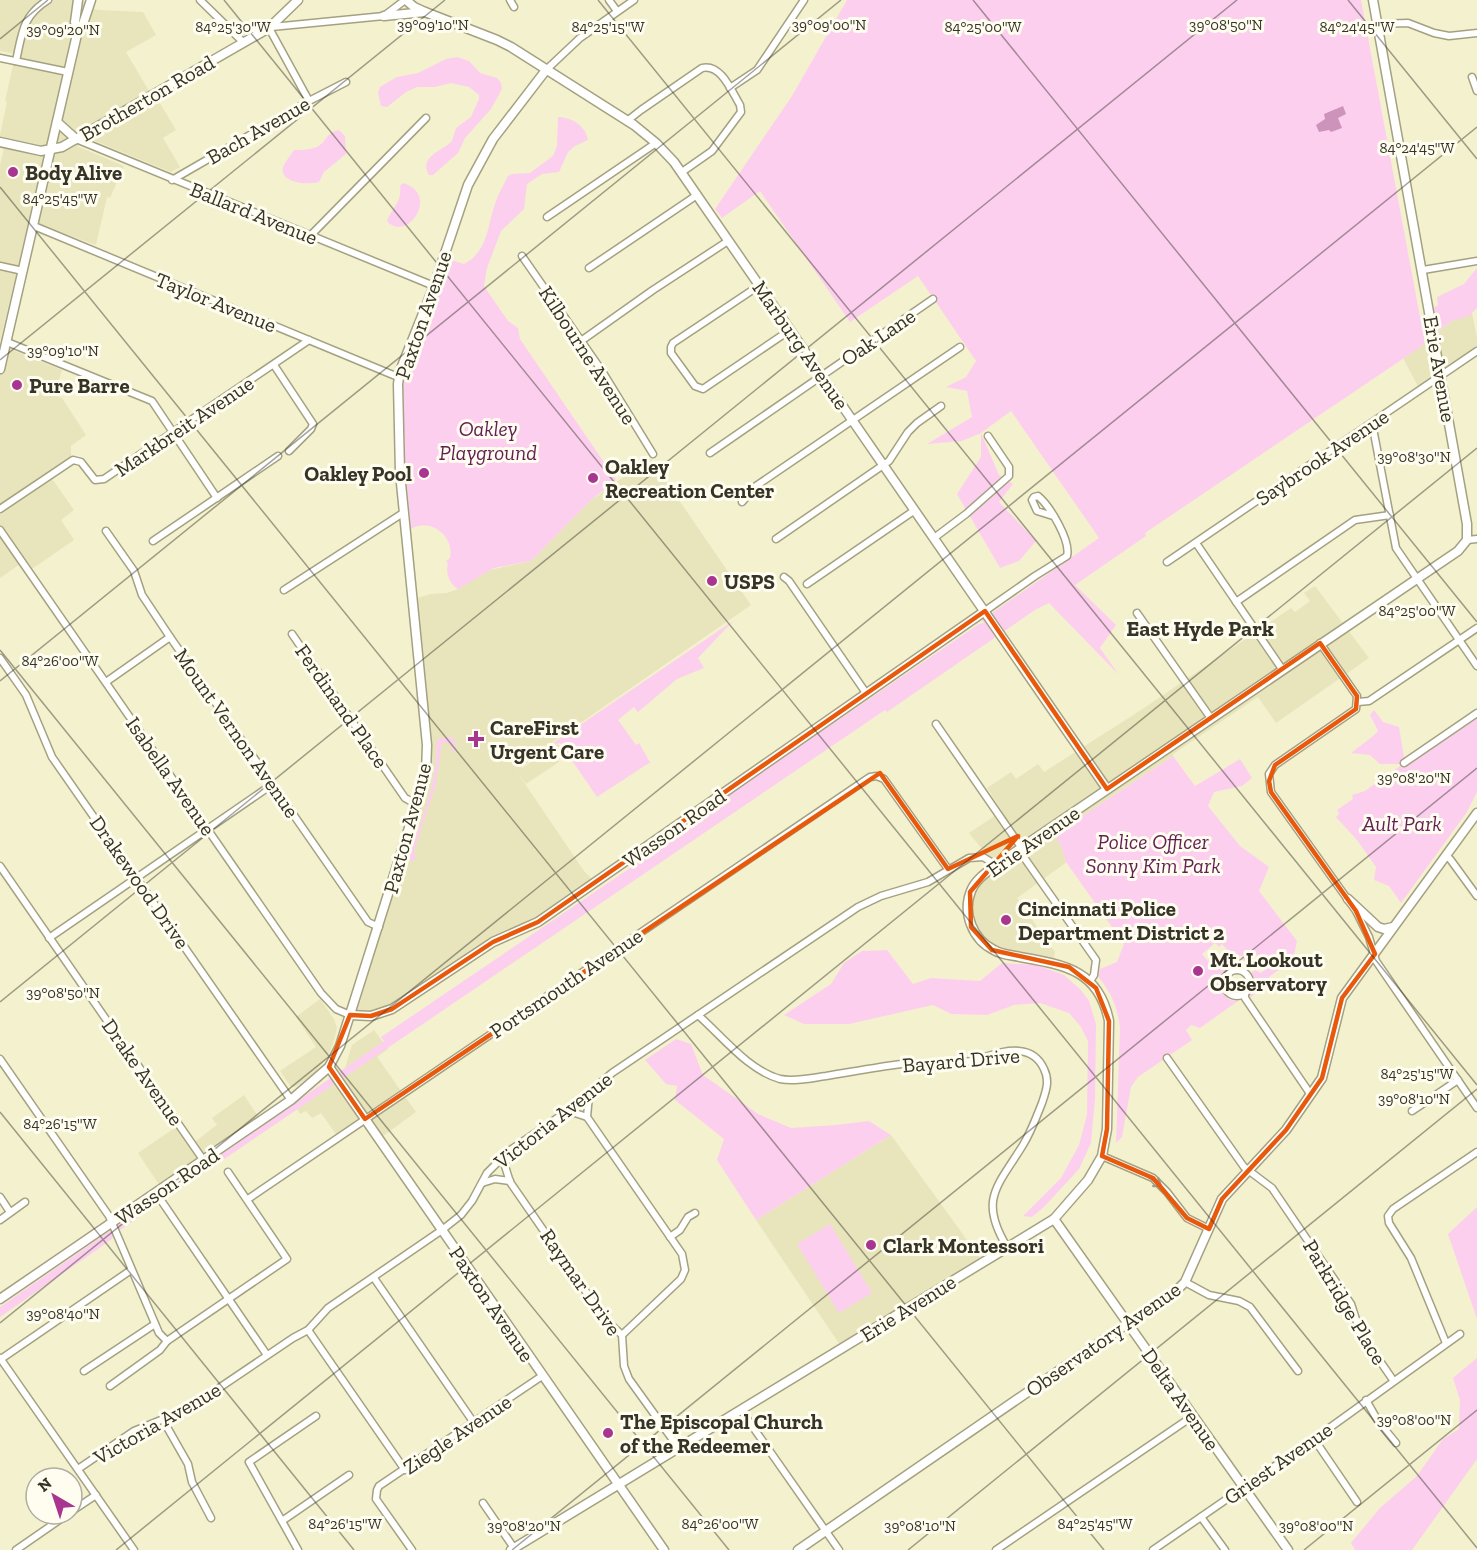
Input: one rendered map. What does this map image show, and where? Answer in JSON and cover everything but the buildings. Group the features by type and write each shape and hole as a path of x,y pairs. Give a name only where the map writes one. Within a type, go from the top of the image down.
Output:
{"street":[{"path":"16,61 27,18 35,8 48,0"},
{"path":"78,0 75,22 78,30"},
{"path":"0,369 78,30 83,24 91,0"},
{"name":"Brotherton Road","path":"51,149 62,147 269,28 298,0"},
{"name":"Marburg Avenue","path":"384,16 406,0 425,12 497,40 627,121 656,143 682,172 1107,789"},
{"path":"510,0 514,7"},
{"path":"609,0 617,11"},
{"name":"Paxton Avenue","path":"634,0 580,38 546,70 493,139 475,169 399,377 398,417 403,513 428,753 426,774 340,1046 329,1067 664,1550"},
{"path":"730,88 757,70 804,0"},
{"name":"Erie Avenue","path":"518,1548 678,1447 1054,1219 1088,1180 1102,1156 1107,1129 1109,1021 1104,1001 1090,981 1069,967 992,950 975,933 968,914 970,892 981,876 1021,847 1458,551 1467,540 1467,524 1423,270 1373,0"},
{"path":"204,1 244,43"},
{"path":"232,31 425,12"},
{"path":"1377,24 1408,22 1434,33 1449,36 1477,33"},
{"path":"269,28 309,101"},
{"path":"0,58 68,72"},
{"path":"627,121 705,67 717,70 741,108 740,115 712,151 682,172"},
{"path":"1472,77 1477,91"},
{"name":"Bach Avenue","path":"172,180 346,82"},
{"path":"310,236 426,118"},
{"path":"57,122 76,139"},
{"name":"Ballard Avenue","path":"76,139 434,286"},
{"path":"0,142 40,151 51,149"},
{"path":"547,217 656,143"},
{"path":"589,268 697,195"},
{"name":"Taylor Avenue","path":"34,226 399,377"},
{"path":"581,341 728,241"},
{"name":"Kilbourne Avenue","path":"522,256 612,387 652,454"},
{"path":"1423,270 1477,261"},
{"path":"0,266 23,271"},
{"path":"760,285 673,343 672,353 683,370 695,387 703,388 790,330"},
{"name":"Oak Lane","path":"710,453 933,299"},
{"name":"Markbreit Avenue","path":"0,508 73,460 81,462 95,480 104,479 309,340"},
{"path":"6,342 152,401 217,498"},
{"path":"742,502 750,490 960,347"},
{"name":"Saybrook Avenue","path":"1167,562 1477,351"},
{"path":"274,365 313,424 289,451"},
{"path":"776,538 884,465 891,459 908,432 941,406"},
{"path":"1372,423 1396,548 1477,666"},
{"path":"934,538 966,514 1009,476 1009,467 988,436"},
{"path":"153,541 278,456"},
{"path":"807,584 915,510"},
{"path":"284,590 403,513"},
{"path":"1236,602 1355,520 1390,515"},
{"path":"987,614 1035,576 1067,556 1069,550 1065,537 1053,516"},
{"name":"Isabella Avenue","path":"0,530 321,993 336,1009 350,1015"},
{"name":"Mount Vernon Avenue","path":"106,531 134,571 142,595 170,637 368,922 379,927"},
{"path":"1467,540 1477,539"},
{"path":"1196,543 1282,669"},
{"path":"784,577 866,693"},
{"path":"1137,613 1210,717"},
{"name":"Wasson Road","path":"350,1015 370,1016 392,1009 493,942 538,922 866,693 987,614"},
{"path":"1477,628 1369,701 1357,706 1275,765 1269,774 1271,792 1363,923 1376,961 1477,1108"},
{"name":"Ferdinand Place","path":"292,634 405,798 416,804"},
{"path":"106,682 170,637"},
{"path":"1320,643 1357,696 1357,706"},
{"name":"Drakewood Drive","path":"0,658 26,695 52,757 291,1100"},
{"path":"1404,763 1477,713"},
{"path":"936,724 1021,847 1023,856 1096,960 1094,976 1090,981"},
{"name":"Portsmouth Avenue","path":"248,1199 870,777 878,776 885,780 948,869"},
{"path":"49,938 273,784"},
{"name":"Observatory Avenue","path":"798,1550 1185,1282 1222,1199 1286,1130 1322,1078 1342,998 1477,813"},
{"name":"Victoria Avenue","path":"82,1466 134,1431 189,1409 267,1355 308,1330 328,1308 461,1215 497,1161 509,1151 564,1113 612,1073 858,907 928,882 961,861 976,856 996,865"},
{"path":"1445,856 1450,859 1477,896"},
{"name":"Drake Avenue","path":"0,866 204,1161"},
{"path":"1347,899 1378,927 1384,929 1393,927"},
{"path":"1245,994 1234,996 1227,991 1225,980 1229,974 1239,971 1247,975 1250,987 1245,998 1311,1095"},
{"name":"Bayard Drive","path":"698,1015 748,1061 763,1072 782,1079 799,1080 903,1064 962,1062 1010,1050 1030,1054 1037,1058 1048,1080 1047,1089 1035,1122 1024,1144 999,1180 994,1197 995,1223 1007,1247"},
{"name":"Parkridge Place","path":"1167,1058 1248,1170 1272,1188 1351,1304 1360,1332 1393,1380"},
{"path":"0,1059 112,1223 155,1324 162,1338 167,1341"},
{"name":"Wasson Road","path":"0,1299 291,1100 329,1067"},
{"path":"1412,1111 1458,1080"},
{"path":"587,1117 589,1094"},
{"path":"564,1113 575,1113 587,1117 684,1259 684,1275 622,1335"},
{"path":"482,1183 495,1179 510,1182 505,1166 509,1151"},
{"path":"1446,1343 1411,1258 1389,1223 1388,1216 1393,1209 1477,1152"},
{"path":"1102,1156 1154,1178 1187,1218 1209,1228"},
{"path":"110,1386 160,1350 167,1341 287,1259 228,1172"},
{"name":"Raymar Drive","path":"510,1182 593,1302 607,1321 622,1335 624,1366 629,1379 678,1447"},
{"path":"156,1193 267,1355"},
{"path":"0,1197 10,1212"},
{"path":"0,1220 26,1202"},
{"path":"670,1237 680,1230 687,1217 695,1213"},
{"name":"Delta Avenue","path":"1054,1219 1288,1550"},
{"path":"76,1466 0,1358 131,1270"},
{"path":"374,1278 474,1423"},
{"path":"1185,1282 1209,1295 1239,1301 1250,1307 1298,1371"},
{"path":"84,1371 155,1324"},
{"path":"308,1330 405,1470"},
{"name":"Griest Avenue","path":"1153,1550 1314,1439 1460,1334"},
{"name":"Ziegle Avenue","path":"412,1550 376,1495 380,1486 542,1376"},
{"path":"1366,1400 1378,1421 1396,1443"},
{"path":"741,1410 839,1550"},
{"path":"298,1550 249,1462 316,1416"},
{"path":"996,1550 1193,1416"},
{"path":"163,1420 188,1464 192,1482 211,1518"},
{"path":"1314,1439 1358,1502"},
{"path":"282,1521 349,1475"},
{"path":"84,1478 134,1550"},
{"path":"84,1503 96,1495"},
{"path":"483,1503 518,1548"},
{"path":"1201,1517 1225,1550"},
{"path":"16,1550 51,1526"}],"highlighted area":[{"path":"985,611 1107,789 1320,643 1357,696 1356,709 1275,765 1269,781 1271,792 1356,911 1375,954 1342,998 1322,1078 1286,1130 1222,1199 1209,1229 1187,1218 1153,1178 1102,1156 1107,1129 1109,1021 1096,988 1069,967 992,950 971,927 970,892 1018,836 948,869 880,773 365,1119 329,1067 350,1015 371,1016 392,1009 493,942 538,922"}],"shaded area":[{"path":"0,0 42,0 25,18 15,54 0,51"},
{"path":"50,0 82,0 89,7 98,10 143,12 156,35 126,52 152,96 155,95 176,130 163,138 180,167 171,172 90,139 77,146 124,166 110,198 107,197 96,245 29,221 0,341 0,165 5,144 0,143 0,135 14,61 31,16"},
{"path":"1343,106 1346,114 1338,118 1342,128 1331,132 1329,130 1319,132 1316,125 1325,119 1324,114"},
{"path":"1471,308 1477,351 1420,390 1403,358"},
{"path":"0,345 62,370 54,395 62,398 86,435 71,446 71,457 48,473 74,510 61,520 74,540 29,571 23,562 0,578"},
{"path":"650,458 751,605 550,744 519,770 545,753 549,757 553,754 551,749 558,744 566,755 558,760 559,762 526,784 517,772 584,871 595,882 538,922 507,934 392,1009 350,1015 426,774 413,599 458,589 481,572 531,561 590,501"},
{"path":"1315,586 1369,658 1276,723 1258,697 1054,835 1071,859 1017,898 1055,952 1053,963 1000,953 975,933 969,898 995,865 969,833 1002,811 987,788 1011,772 1016,779 1038,764 1044,772 1141,710 1291,608 1295,612 1310,601 1304,593"},
{"path":"320,999 334,1019 337,1028 333,1044 327,1057 313,1075 295,1087 291,1087 280,1071 316,1047 296,1017"},
{"path":"374,1030 388,1049 377,1057 416,1112 379,1139 365,1119 338,1137 321,1113 312,1118 306,1111 300,1114 295,1105 344,1071 352,1045"},
{"path":"244,1095 259,1118 160,1186 138,1153 176,1127 189,1146 217,1125 212,1118"},
{"name":"Clark Montessori","path":"891,1135 983,1262 842,1348 756,1220"}],"green space":[{"path":"847,0 1361,0 1420,317 1438,305 1437,297 1464,284 1477,268 1477,308 1469,316 1452,321 1424,341 1419,348 1145,533 1146,536 1075,585 1116,625 1100,648 1119,675 1049,603 1035,610 117,1232 101,1247 0,1317 0,1307 384,1041 381,1037 723,805 721,800 979,624 984,623 982,620 1099,538 1011,411 981,433 962,441 927,444 972,417 967,391 946,387 966,377 976,361 918,276 850,322 760,191 722,218 715,209 792,96"},
{"path":"457,57 469,61 480,73 497,78 502,89 491,109 465,138 458,153 433,175 429,175 426,168 429,159 452,141 456,128 471,117 479,95 469,87 451,83 435,87 417,87 406,92 387,107 381,106 378,93 380,87 397,77 418,73 446,59"},
{"name":"Oakley Playground","path":"558,117 577,123 584,130 588,140 568,152 559,172 542,174 527,184 524,209 501,231 487,268 484,286 508,321 518,328 520,339 616,480 590,501 531,561 494,568 458,589 453,585 448,574 446,561 450,558 451,550 445,536 440,531 426,525 411,529 405,466 403,387 405,375 448,259 464,264 477,253 485,239 497,199 508,176 530,173 553,156 557,146"},
{"path":"339,130 345,136 346,154 324,172 319,182 296,182 286,177 283,167 294,150 319,146 330,134"},
{"path":"403,183 414,189 419,197 420,206 411,222 403,226 395,226 387,221 398,200 400,186"},
{"path":"981,433 999,475 1013,484 999,502 1036,541 1019,561 1000,568 957,494 981,457"},
{"path":"733,621 698,658 704,668 677,679 638,712 634,707 618,720 636,745 639,743 651,764 649,763 597,797 560,743 549,746"},
{"name":"Ault Park","path":"1374,710 1383,722 1399,727 1404,757 1408,760 1477,713 1477,792 1467,812 1401,903 1389,886 1374,880 1376,867 1357,840 1336,817 1339,814 1337,810 1353,799 1352,795 1365,791 1403,764 1380,764 1370,755 1351,753 1378,731 1370,715"},
{"path":"441,738 454,739 456,751 451,751 452,744 442,742 435,787 414,851 416,859 411,861 409,858 432,786 436,742"},
{"name":"Police Officer Sonny Kim Park","path":"1173,756 1195,786 1240,759 1252,778 1242,786 1214,792 1208,806 1240,846 1269,867 1259,891 1297,941 1293,960 1270,976 1265,985 1249,999 1254,986 1251,973 1255,970 1261,973 1267,968 1266,960 1261,955 1257,955 1248,962 1243,960 1242,956 1232,955 1222,944 1219,947 1215,943 1202,954 1208,961 1212,959 1225,971 1220,978 1220,990 1230,1000 1238,1001 1200,1028 1191,1025 1186,1030 1192,1040 1138,1077 1131,1087 1122,1137 1116,1143 1120,1028 1113,1001 1098,976 1100,969 1117,962 1124,944 1066,862 1061,845 1054,835"},
{"path":"887,950 913,984 931,978 980,981 1002,963 1037,965 1064,975 1081,990 1089,1001 1096,1024 1095,1099 1091,1143 1079,1169 1032,1217 1023,1216 1061,1178 1079,1145 1087,1115 1088,1041 1081,1027 1069,1013 1040,1003 1014,1005 987,1015 951,1014 933,1005 849,1024 804,1024 784,1015 831,984 844,963 862,951"},
{"path":"676,1039 691,1044 703,1075 758,1114 791,1128 869,1121 891,1135 756,1220 717,1160 724,1139 675,1100 677,1086 666,1084 645,1060"},
{"path":"1477,1207 1477,1319 1448,1234"},
{"path":"830,1224 872,1293 839,1313 797,1244"},
{"path":"1477,1358 1477,1459 1412,1550 1355,1550 1351,1543 1380,1508 1417,1476 1443,1439 1459,1429 1460,1400 1453,1378"}],"place":[{"name":"Body Alive","path":"13,172"},
{"name":"Pure Barre","path":"17,385"},
{"name":"Oakley Pool","path":"424,473"},
{"name":"Oakley Recreation Center","path":"593,478"},
{"name":"USPS","path":"712,581"},
{"name":"CareFirst Urgent Care","path":"476,739"},
{"name":"Cincinnati Police Department District 2","path":"1006,920"},
{"name":"Mt. Lookout Observatory","path":"1198,971"},
{"name":"Clark Montessori","path":"871,1245"},
{"name":"The Episcopal Church of the Redeemer","path":"608,1433"}],"district":[{"name":"East Hyde Park","path":"1200,628"}]}
